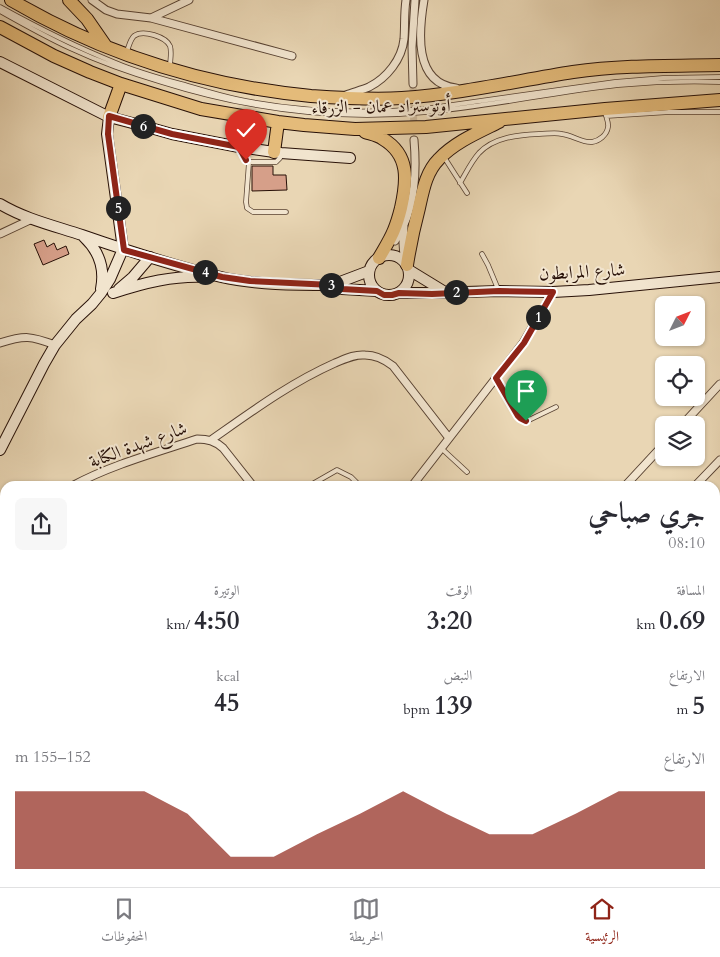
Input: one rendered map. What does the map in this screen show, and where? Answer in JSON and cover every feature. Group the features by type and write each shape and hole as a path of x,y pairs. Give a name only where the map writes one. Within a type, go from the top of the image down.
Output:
{"highway":[{"name":"أوتوستراد عمان - الزرقاء","path":"11,0 105,46 170,69 246,87 291,94 336,98 402,98 442,95 598,69 648,65 720,65"},
{"path":"69,0 86,19 105,46"},
{"name":"أوتوستراد عمان - الزرقاء","path":"0,27 54,56 90,72 164,99 201,109 312,126 356,128 426,127 506,118 606,113 720,100"},
{"path":"109,116 121,84"},
{"path":"407,266 412,236 427,178 432,169 443,155 466,139 506,118"},
{"path":"278,122 278,152"},
{"path":"356,128 381,137 389,143 400,157 406,174 397,222 382,257"}],"street":[{"path":"92,0 98,6 114,13 151,18 292,56"},
{"path":"151,18 189,0"},
{"path":"336,98 368,87 388,74 395,64 403,42 406,0"},
{"path":"412,84 415,0"},
{"path":"424,0 420,38 424,62 430,73 438,82 449,87 474,90"},
{"path":"0,62 109,116 172,134 239,147 350,158"},
{"path":"0,450 55,345 101,293 124,250 108,134 109,116"},
{"path":"405,224 382,257 371,266 369,279 372,286 384,295 399,293 408,284 409,277 403,243 413,189 416,155 414,140"},
{"path":"0,204 9,210 32,219 124,250 222,277"},
{"path":"0,234 32,219"},
{"path":"82,235 98,255 102,267 101,293"},
{"path":"382,257 392,255 399,257 407,266 445,292"},
{"path":"113,293 133,276 150,257"},
{"path":"332,285 370,271"},
{"path":"92,304 113,293 134,286 178,277 222,277 250,281 332,285 342,289 377,291"},
{"name":"شارع المرابطون","path":"399,293 553,292 720,277"},
{"path":"416,481 524,343 553,292"},
{"path":"0,343 15,338 30,337 55,345"},
{"path":"211,440 293,384 343,360 364,354 379,358 393,366 449,438"},
{"path":"690,416 720,384"},
{"name":"شارع شهدة الكتابة","path":"84,481 127,462 197,439 211,440 218,443 249,481"},
{"path":"629,481 655,453"},
{"path":"700,481 720,460"}],"lane":[{"path":"0,7 50,34 118,64 235,98 293,108 334,111 400,111 615,82 663,78 720,78"},
{"path":"0,11 71,49 139,75 185,90 234,102 309,113 357,115 417,113 616,85 720,82"},
{"path":"126,54 132,39 141,33 165,40 171,49 170,69"},
{"path":"460,183 475,158 484,148 497,141 520,135 552,133 590,142 598,140 605,135 608,127 606,113 720,112"},
{"path":"239,147 249,162 276,162 280,158 278,152"},
{"path":"443,155 467,193"},
{"path":"249,162 247,208 253,212 286,212"},
{"path":"482,254 499,291"},
{"path":"496,378 518,416 523,420 529,420 556,407"},
{"path":"441,448 467,472"},
{"path":"318,481 337,470 352,477 356,481"}],"building":[{"path":"252,166 273,166 273,175 286,175 287,190 252,191"},
{"path":"44,240 47,247 54,243 57,250 66,246 69,254 43,265 34,244"}],"tunnel":[{"path":"413,84 414,140"}],"route":[{"path":"246,160 239,147 172,134 109,116 108,134 124,250 222,277 250,281 332,285 342,289 377,291 384,295 499,291 553,292 524,343 496,378 518,416 526,421"}]}
